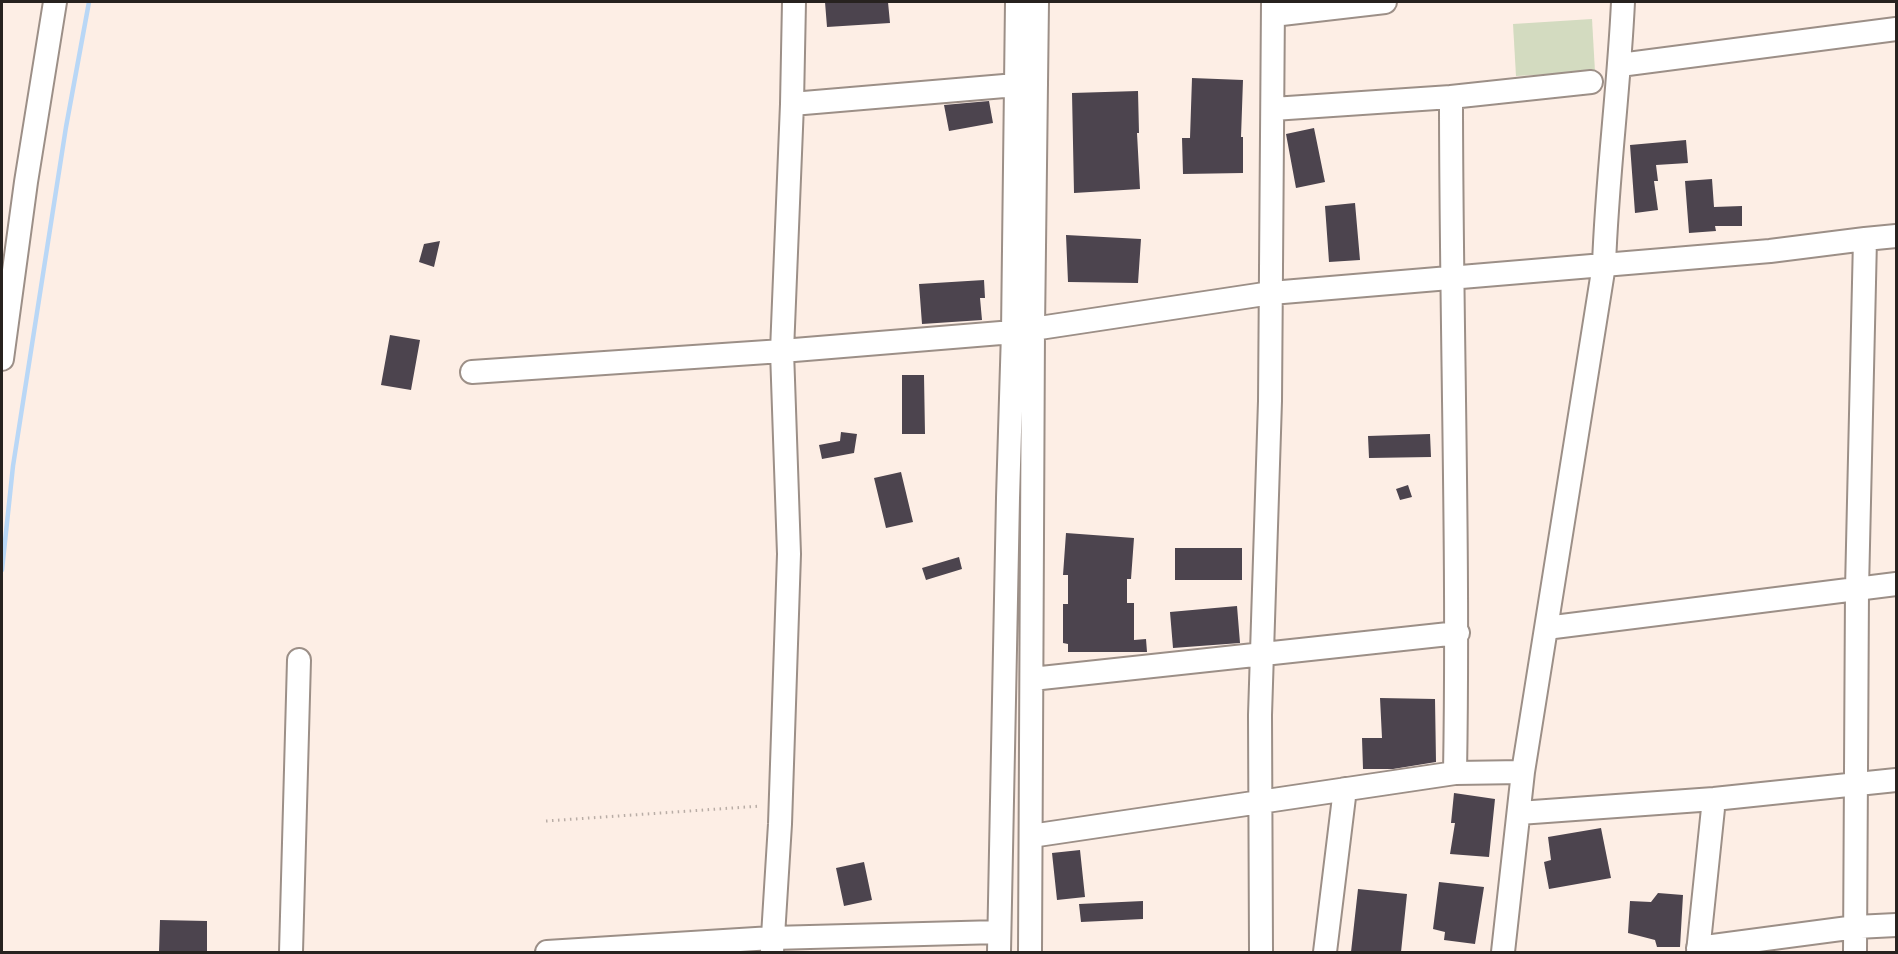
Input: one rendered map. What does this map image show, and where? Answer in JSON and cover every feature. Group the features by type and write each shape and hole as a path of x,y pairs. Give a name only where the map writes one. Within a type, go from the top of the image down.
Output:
{"street":[{"path":"2,359 26,182 55,2"},
{"path":"772,945 781,804 789,554 782,351 794,2"},
{"path":"1017,2 1016,85 1032,679 1030,952"},
{"path":"547,952 772,945 999,942 1037,2"},
{"path":"1261,952 1260,802 1271,293 1273,8 1385,2"},
{"path":"1503,952 1523,772 1604,265 1623,2"},
{"path":"1620,65 1896,28"},
{"path":"1273,109 1451,97 1591,82"},
{"path":"792,104 1016,85"},
{"path":"1451,97 1451,277 1458,633 1455,773"},
{"path":"472,372 782,351 1023,331 1271,293 1770,251 1896,236"},
{"path":"1855,952 1857,589 1865,239"},
{"path":"1546,627 1896,584"},
{"path":"1032,679 1458,633"},
{"path":"291,952 299,660"},
{"path":"1031,836 1455,773 1523,772"},
{"path":"1519,813 1714,799 1896,780"},
{"path":"1325,952 1345,789"},
{"path":"1714,799 1698,950 1856,927 1896,925"}],"path":[{"path":"546,821 781,804"}],"green space":[{"path":"1592,19 1595,72 1516,76 1513,24"}],"building":[{"path":"825,2 888,2 890,23 827,27"},
{"path":"1192,78 1243,80 1241,137 1243,137 1243,173 1183,174 1182,138 1190,138"},
{"path":"1138,91 1139,133 1137,133 1140,189 1074,193 1072,93"},
{"path":"989,101 993,123 949,131 944,105"},
{"path":"1314,128 1325,182 1296,188 1286,134"},
{"path":"1686,140 1688,163 1656,165 1658,181 1654,181 1658,210 1635,213 1630,145"},
{"path":"1712,179 1714,207 1742,206 1742,226 1715,226 1716,231 1689,233 1685,181"},
{"path":"1355,203 1360,260 1329,262 1325,206"},
{"path":"1066,235 1141,239 1138,283 1068,282"},
{"path":"440,241 434,267 419,262 424,244"},
{"path":"984,280 985,298 980,298 982,320 922,324 919,284"},
{"path":"390,335 420,340 411,390 381,385"},
{"path":"902,375 924,375 925,434 902,434"},
{"path":"841,432 857,434 854,453 822,459 819,445 840,441"},
{"path":"1430,434 1431,457 1369,458 1368,436"},
{"path":"901,472 913,522 886,528 874,478"},
{"path":"1408,485 1412,497 1400,500 1396,489"},
{"path":"1066,533 1134,538 1131,579 1127,579 1127,603 1134,603 1134,640 1146,639 1147,652 1068,652 1068,644 1063,643 1063,604 1068,604 1068,575 1063,575"},
{"path":"1175,548 1242,548 1242,580 1175,580"},
{"path":"959,557 962,569 926,580 922,568"},
{"path":"1237,606 1240,643 1173,648 1170,612"},
{"path":"1380,698 1435,699 1436,762 1393,769 1363,769 1362,738 1382,738"},
{"path":"1454,793 1495,799 1489,857 1450,854 1455,823 1451,823"},
{"path":"1601,828 1611,878 1549,889 1544,862 1551,860 1548,837"},
{"path":"1080,850 1085,897 1057,900 1052,853"},
{"path":"864,862 872,900 844,906 836,868"},
{"path":"1439,882 1484,887 1475,944 1444,940 1445,932 1433,929"},
{"path":"1358,889 1407,894 1401,952 1351,952"},
{"path":"1658,893 1683,895 1680,947 1657,947 1655,940 1628,933 1630,901 1651,902"},
{"path":"1143,901 1143,919 1081,922 1079,904"},
{"path":"160,920 207,921 207,952 159,952"}],"waterway":[{"path":"2,570 13,466 66,127 89,2"}]}
